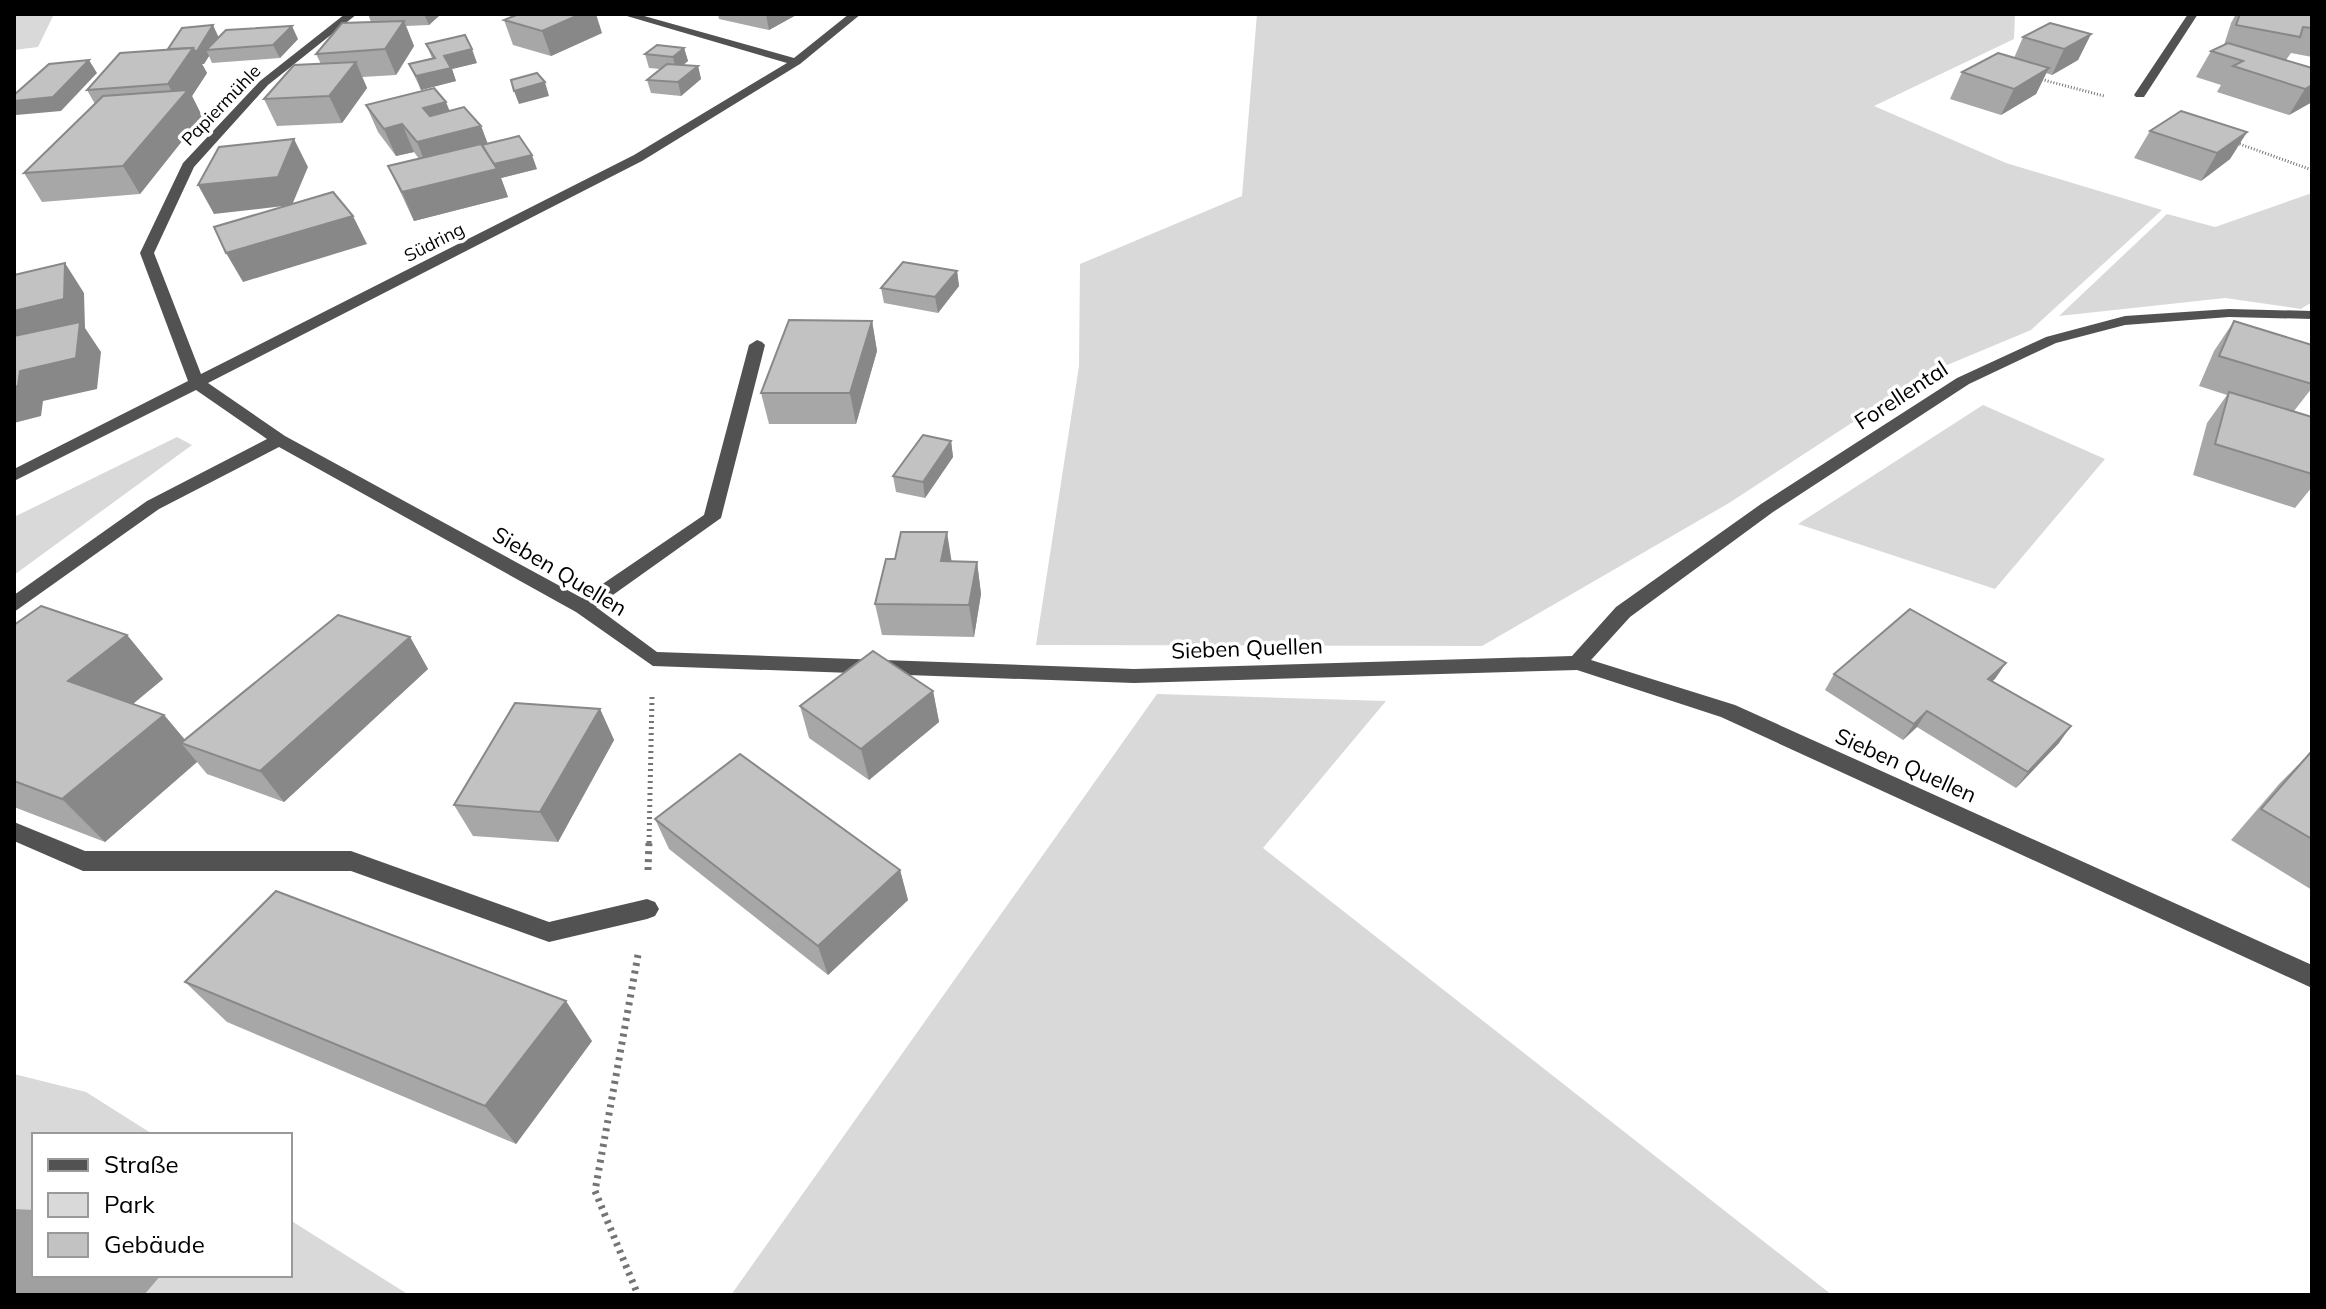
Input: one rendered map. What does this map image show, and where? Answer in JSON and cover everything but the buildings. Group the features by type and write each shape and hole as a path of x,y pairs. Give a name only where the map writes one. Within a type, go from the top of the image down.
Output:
{"street":[{"name":"Papiermühle","path":"197,383 147,253 188,166 264,83 352,14"},
{"path":"625,14 796,62"},
{"name":"Südring","path":"14,476 638,158 796,62 856,14"},
{"path":"2140,95 2193,14"},
{"name":"Forellental","path":"1577,663 1623,612 1767,508 1963,381 2051,340 2125,321 2229,313 2312,315"},
{"path":"583,607 712,518 757,345"},
{"name":"Sieben Quellen","path":"197,383 279,440 583,607 653,659 1134,676 1577,663 1728,711 2312,977"},
{"path":"14,605 153,505 279,440"},
{"path":"14,831 83,861 351,861 549,932 647,909"}],"path":[{"path":"2024,75 2097,96 2140,95"},
{"path":"2230,141 2312,170"},
{"path":"638,1295 595,1191 647,909 653,659"}],"green space":[{"path":"14,14 54,14 38,47 14,50"},
{"path":"1257,14 2015,14 2014,39 1874,106 2006,163 2162,210 2031,330 1928,373 1729,503 1482,646 1036,645 1079,366 1080,264 1242,196"},
{"path":"2312,193 2312,302 2301,309 2225,298 2059,316 2167,214 2215,227"},
{"path":"1983,405 2105,459 1995,589 1798,524"},
{"path":"177,437 192,445 14,575 14,517"},
{"path":"1157,694 1386,701 1263,848 1832,1295 731,1295"},
{"path":"14,1074 86,1092 151,1133 32,1133 32,1277 292,1277 292,1221 409,1295 14,1295"}],"shaded area":[{"path":"14,1209 32,1210 32,1277 159,1277 144,1295 14,1295"}]}
